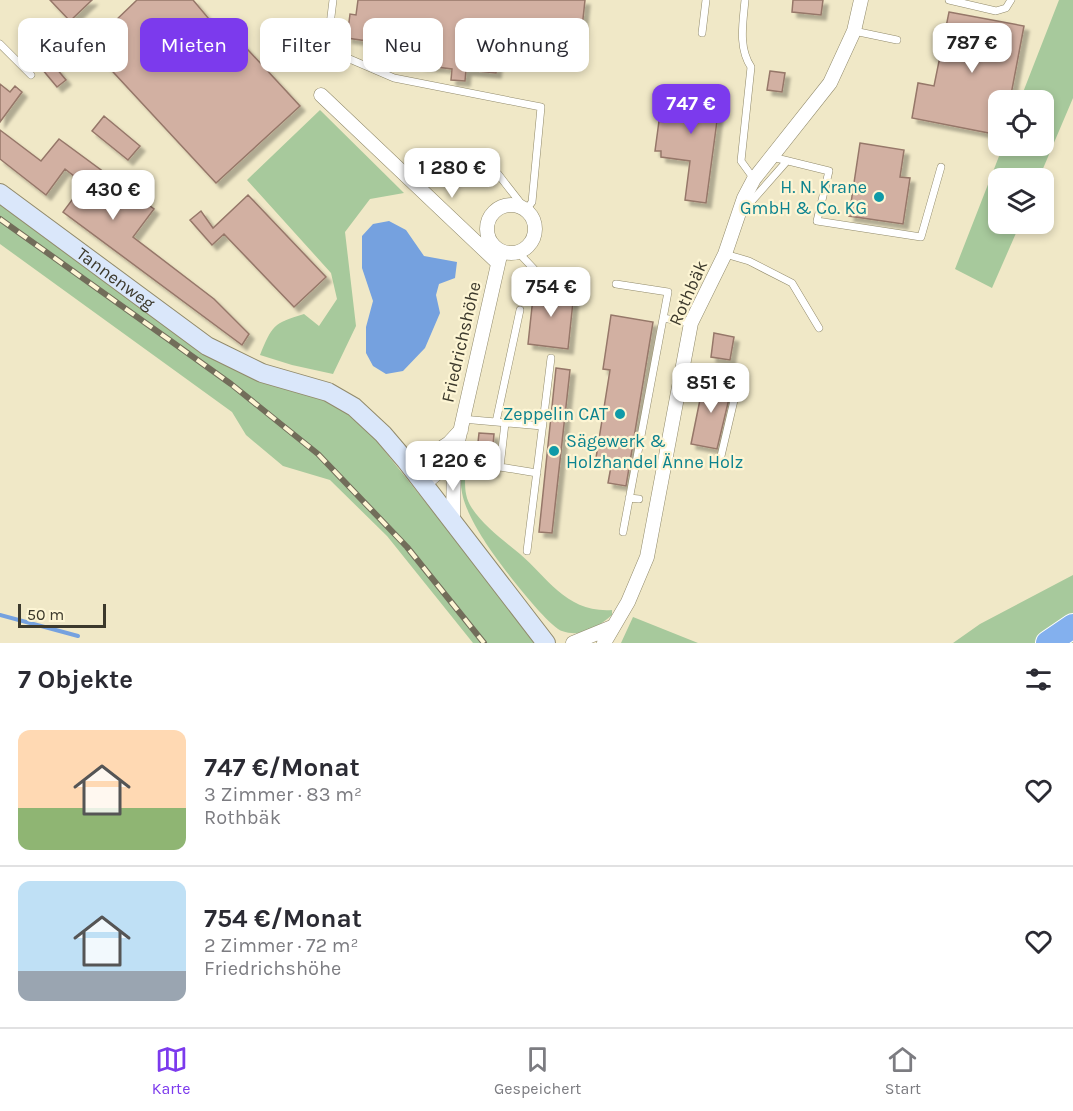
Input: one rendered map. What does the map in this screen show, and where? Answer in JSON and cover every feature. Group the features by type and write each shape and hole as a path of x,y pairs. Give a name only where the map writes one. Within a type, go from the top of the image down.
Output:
{"highway":[{"path":"1048,643 1073,626"}],"street":[{"name":"Rothbäk","path":"604,643 628,602 647,557 680,371 691,324 725,254 736,219 754,179 830,83 854,31 861,0"},
{"name":"Friedrichshöhe","path":"321,95 499,256 454,459 453,522"},
{"name":"Tannenweg","path":"0,193 185,330 233,360 262,373 328,392 354,407 383,434 411,468 546,643"},
{"path":"513,205 526,210 534,221 534,235 528,246 518,252 499,256 490,242 486,229 490,216 500,207 513,205"},
{"name":"Friedrichshöhe","path":"411,468 449,443 461,425"},
{"path":"424,484 454,459"},
{"path":"573,643 612,627"}],"lane":[{"path":"333,0 329,33 338,54 394,78 541,107 532,202 526,210 498,174"},
{"path":"702,33 706,0"},
{"path":"745,0 742,38 744,56 751,67 741,161 754,179"},
{"path":"949,0 996,11 1006,8 1011,0"},
{"path":"854,31 897,40"},
{"path":"0,44 31,75"},
{"path":"770,157 829,171 817,221 921,237 941,167"},
{"path":"736,219 788,161"},
{"path":"518,252 548,284"},
{"path":"725,254 749,261 792,283 819,328"},
{"path":"616,284 668,292 623,532"},
{"path":"496,422 520,310"},
{"path":"663,318 691,324"},
{"path":"527,551 551,358"},
{"path":"680,371 739,379 721,456"},
{"path":"461,425 496,422 542,426"},
{"path":"505,423 500,467 537,473"},
{"path":"629,498 639,499"}],"green space":[{"path":"1059,0 1073,0 1073,98 1054,143 1054,90 1024,90"},
{"path":"320,110 404,193 370,199 345,232 356,326 333,374 260,355 271,332 280,323 304,314 319,326 337,299 331,273 247,180"},
{"path":"999,156 1048,156 1043,168 994,168"},
{"path":"988,184 988,234 1016,234 992,288 955,269"},
{"path":"0,192 143,305 333,403 367,429 538,643 473,643 387,536 330,480 283,466 246,435 232,412 0,244"},
{"path":"462,475 465,477 466,495 470,505 480,519 570,600 583,606 612,610 612,615 589,630 576,633 562,631 545,617 521,590 480,533 464,500"},
{"path":"1073,575 1073,643 953,643 980,624"},
{"path":"633,617 698,643 621,643"}],"water":[{"path":"389,221 406,230 424,256 457,262 455,278 439,284 436,295 440,313 425,348 403,371 386,374 373,366 366,353 366,327 373,301 362,268 362,236 373,224"}],"building":[{"path":"50,0 92,0 73,18 67,18"},
{"path":"137,0 193,0 208,18 140,18 140,72 248,72 248,50 260,63 260,72 268,72 300,106 216,183 113,72 128,72 128,18 118,18"},
{"path":"358,0 585,0 583,18 455,18 455,72 466,72 465,81 451,80 452,69 443,68 443,18 363,18 363,40 351,39 350,14 356,15"},
{"path":"793,0 823,0 821,15 792,12"},
{"path":"949,12 1024,26 1012,90 988,90 988,133 912,118 918,83 934,86"},
{"path":"770,71 785,73 782,92 767,90"},
{"path":"44,72 59,72 66,80 57,87"},
{"path":"0,84 10,92 15,86 22,92 0,122"},
{"path":"670,85 721,91 706,203 685,200 690,161 661,157 661,151 655,151 659,121 665,122"},
{"path":"104,116 140,146 128,160 92,131"},
{"path":"0,130 41,161 59,139 154,209 133,237 214,299 249,334 242,345 63,212 84,184 65,169 46,195 0,159"},
{"name":"H. N. Krane GmbH & Co. KG","path":"860,143 904,150 900,177 910,178 903,224 849,216"},
{"path":"248,195 326,277 294,307 224,234 212,245 190,220 201,211 213,228"},
{"path":"534,288 574,292 568,349 528,344"},
{"name":"Zeppelin CAT","path":"611,315 653,322 626,486 608,483 612,461 596,458 610,370 603,369"},
{"path":"714,333 734,337 730,360 711,357"},
{"name":"Sägewerk & Holzhandel Änne Holz","path":"556,368 570,370 552,533 539,532"},
{"path":"704,380 732,386 717,449 691,444"},
{"path":"479,433 494,434 492,456 496,456 494,472 475,470"}],"waterway":[{"path":"0,615 78,636"}],"railway":[{"path":"0,219 231,384 318,454 407,547 484,643"}],"place":[{"name":"H. N. Krane GmbH & Co. KG","path":"879,197"},
{"name":"Zeppelin CAT","path":"620,414"},
{"name":"Sägewerk & Holzhandel Änne Holz","path":"554,451"}]}
